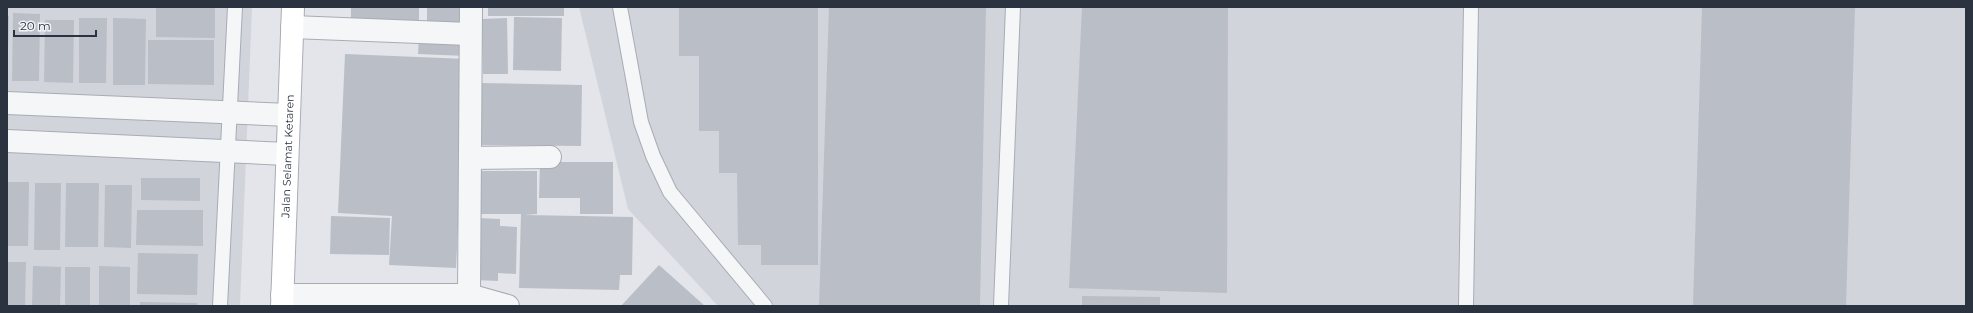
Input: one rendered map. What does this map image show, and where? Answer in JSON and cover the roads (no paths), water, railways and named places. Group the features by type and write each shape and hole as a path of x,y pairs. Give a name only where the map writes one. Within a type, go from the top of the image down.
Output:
{"street":[{"path":"469,295 471,7"},
{"path":"292,17 470,34"},
{"name":"Jalan Selamat Ketaren","path":"282,300 292,17"},
{"path":"7,103 289,115"},
{"path":"7,141 287,154"},
{"path":"470,158 550,157"},
{"path":"282,300 469,295 508,306"}],"lane":[{"path":"220,306 235,7"},
{"path":"620,7 641,122 653,156 670,192 765,306"},
{"path":"1001,306 1013,7"},
{"path":"1466,306 1471,7"}]}
